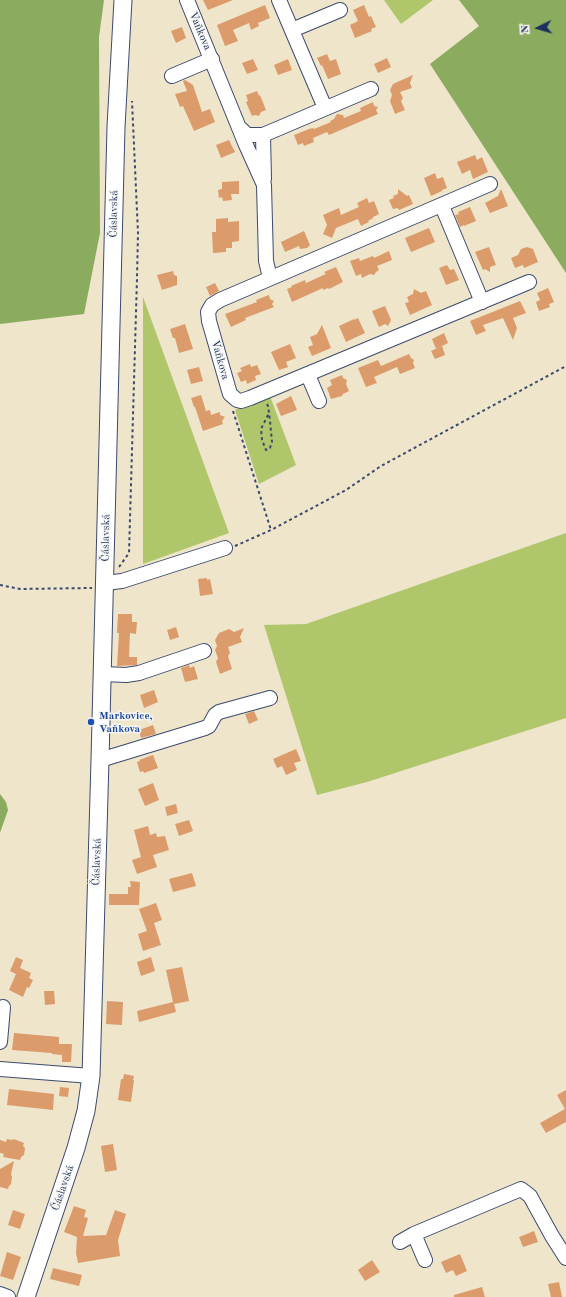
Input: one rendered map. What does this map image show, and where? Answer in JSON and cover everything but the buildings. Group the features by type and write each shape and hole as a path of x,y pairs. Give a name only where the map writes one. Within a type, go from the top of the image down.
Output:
{"main road":[{"name":"Čáslavská","path":"26,1297 78,1142 86,1111 91,1076 100,760 108,585 116,127 123,0"}],"street":[{"name":"Vaňkova","path":"187,0 264,185"},
{"path":"279,0 325,108"},
{"path":"292,30 340,10"},
{"path":"172,76 212,59"},
{"path":"241,130 248,135 263,135 372,89"},
{"path":"263,135 266,261 270,278"},
{"name":"Vaňkova","path":"236,400 233,398 229,389 209,322 209,308 216,302 442,206 490,184"},
{"path":"442,206 482,302"},
{"path":"236,400 245,400 308,375 529,282"},
{"path":"308,375 319,401"},
{"path":"108,585 225,548"},
{"path":"103,674 126,675 139,673 204,651"},
{"path":"100,760 205,728 209,726 218,712 270,698"},
{"path":"0,1042 2,1007"},
{"path":"0,1069 91,1076"},
{"path":"400,1242 414,1234 521,1189 530,1196 566,1258"},
{"path":"414,1234 425,1260"},
{"path":"0,1294 8,1297"}],"path":[{"path":"0,585 20,589 108,585 116,570 129,553 138,232 132,95"},
{"path":"225,548 242,544 346,490 381,466 566,366"},
{"path":"263,393 268,406 269,413 272,442 270,448 266,450 262,440 261,428 269,413"},
{"path":"236,400 233,410 271,530"}],"green space":[{"path":"0,0 104,0 99,37 100,233 84,314 0,324"},
{"path":"384,0 433,0 401,24"},
{"path":"459,0 566,0 566,273 430,64 479,26"},
{"path":"143,297 229,533 143,564"},
{"path":"270,396 296,465 259,484 235,410"},
{"path":"566,533 566,718 367,782 317,795 264,625 306,624"},
{"path":"0,794 6,802 8,810 0,833"}],"place":[{"name":"Markovice, Vaňkova","path":"91,722"}]}
